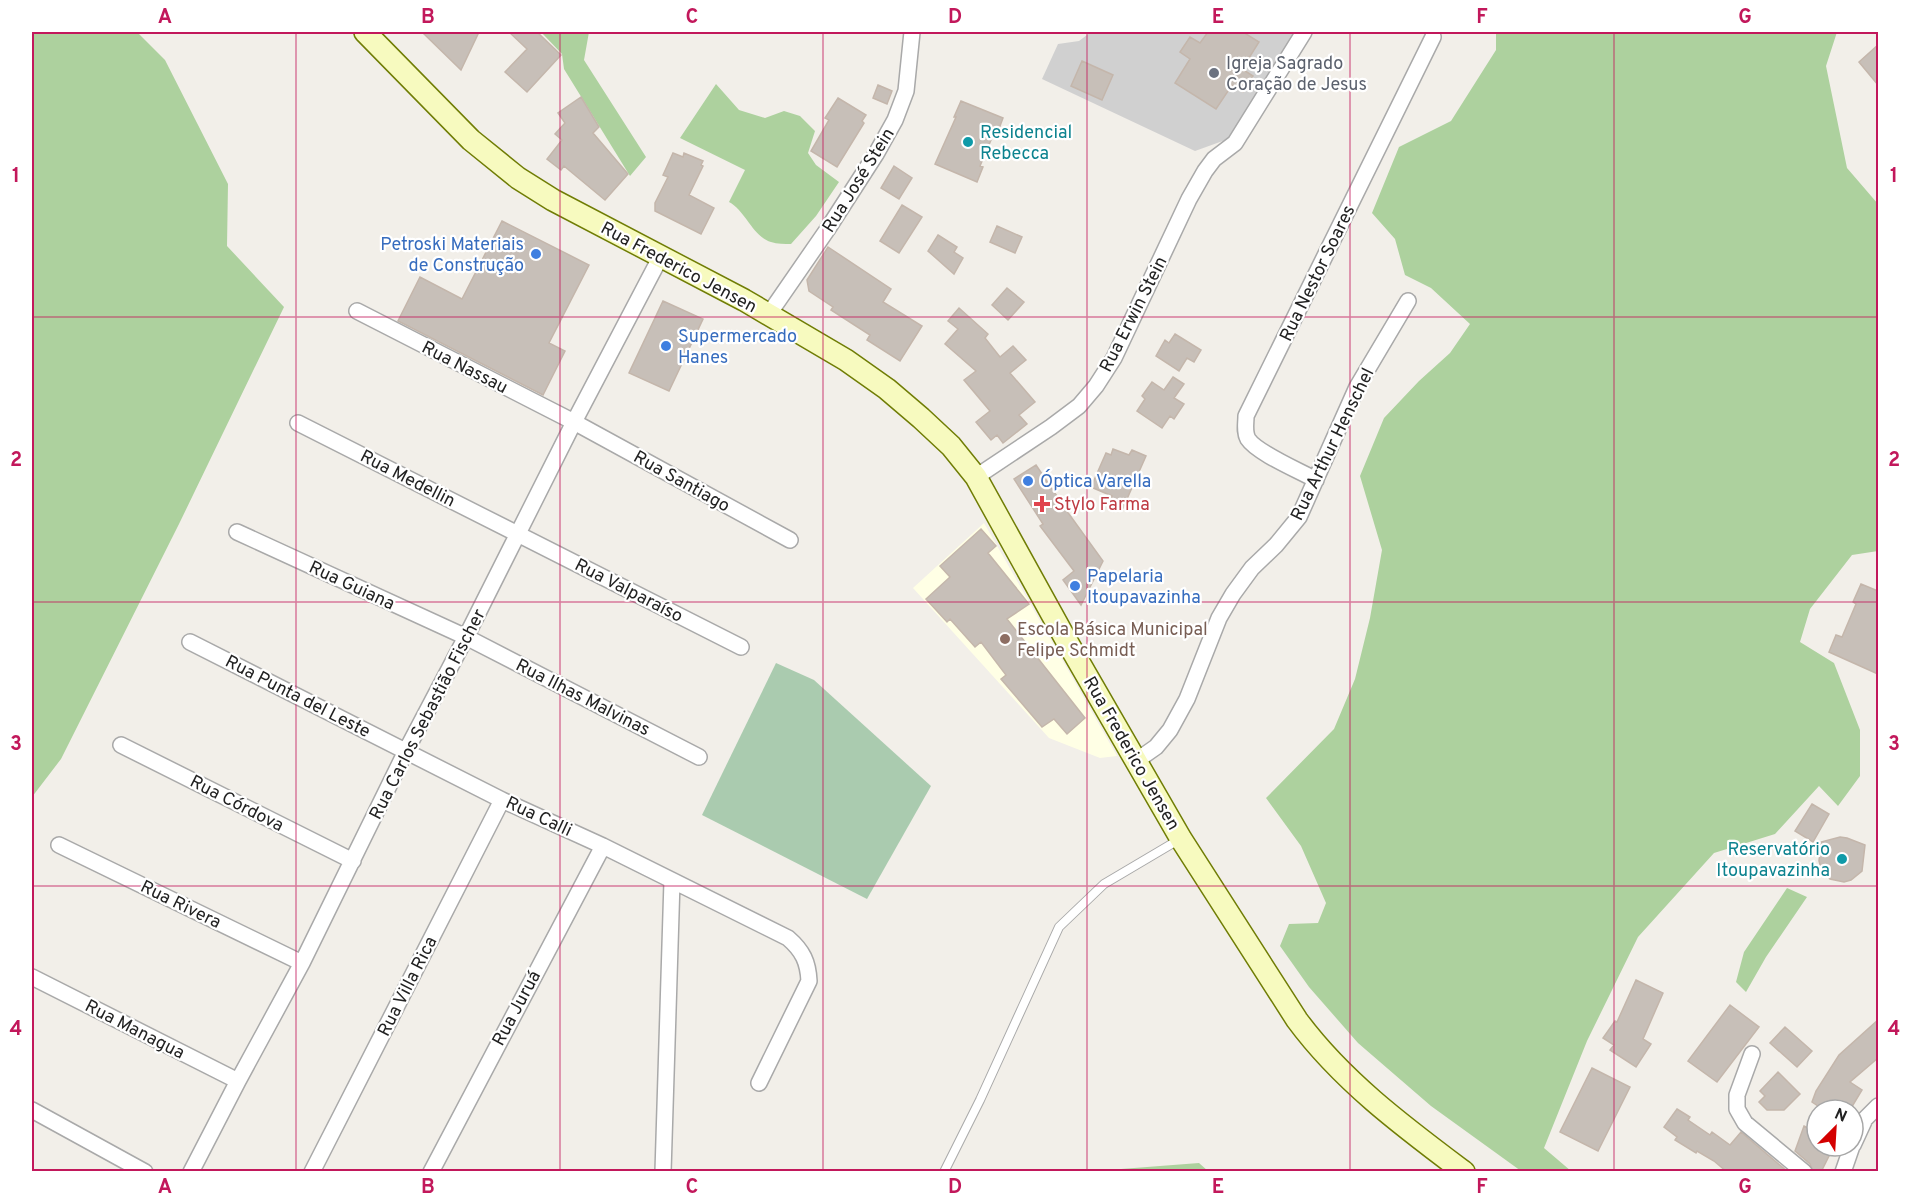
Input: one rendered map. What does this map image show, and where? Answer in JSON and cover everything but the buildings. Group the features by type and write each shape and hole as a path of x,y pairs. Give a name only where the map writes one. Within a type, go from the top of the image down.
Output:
{"main road":[{"name":"Rua Frederico Jensen","path":"365,32 471,140 518,178 553,200 769,314 846,360 888,389 951,446 976,477 1181,838 1306,1034 1347,1077 1398,1123 1464,1172"}],"street":[{"name":"Rua José Stein","path":"769,314 851,192 895,120 906,91 912,32"},
{"name":"Rua Erwin Stein","path":"976,477 1079,406 1096,386 1114,358 1189,199 1205,171 1214,159 1234,143 1304,32"},
{"name":"Rua Nestor Soares","path":"1316,480 1259,450 1245,432 1246,416 1433,37"},
{"name":"Rua Carlos Sebastião Fischer","path":"191,1172 237,1081 302,963 406,751 661,256"},
{"name":"Rua Arthur Henschel","path":"1136,761 1156,747 1170,730 1187,699 1220,618 1233,594 1252,568 1299,517 1358,387 1407,301"},
{"name":"Rua Nassau","path":"357,311 574,422"},
{"name":"Rua Santiago","path":"574,422 790,540"},
{"name":"Rua Medellin","path":"298,423 517,533"},
{"name":"Rua Guiana","path":"237,532 466,638"},
{"name":"Rua Valparaíso","path":"517,533 741,647"},
{"name":"Rua Ilhas Malvinas","path":"466,638 699,757"},
{"name":"Rua Punta del Leste","path":"190,642 406,751"},
{"name":"Rua Córdova","path":"121,745 353,861"},
{"name":"Rua Calli","path":"406,751 502,800 603,846 788,939 800,949 808,965 808,981 759,1083"},
{"name":"Rua Villa Rica","path":"312,1172 502,800"},
{"name":"Rua Rivera","path":"58,845 302,963"},
{"name":"Rua Juruá","path":"431,1172 603,846"},
{"path":"663,1172 672,881"},
{"name":"Rua Managua","path":"32,977 237,1081"},
{"path":"1752,1054 1737,1095 1737,1109 1745,1124 1804,1172"},
{"path":"1865,1119 1878,1106"},
{"path":"32,1110 145,1172"}],"lane":[{"path":"944,1172 980,1100 1059,927 1104,884 1181,838"}],"shaded area":[{"path":"1091,32 1298,32 1231,138 1195,151 1042,79 1058,44 1079,41"},
{"name":"Escola Básica Municipal Felipe Schmidt","path":"984,523 1117,756 1100,758 1049,738 913,588"},
{"path":"776,663 814,680 931,786 867,899 702,815"}],"green space":[{"path":"32,32 137,32 165,60 228,184 227,246 284,307 179,524 61,759 32,797"},
{"path":"541,32 589,32 584,60 646,157 630,176 564,69 562,54"},
{"path":"1496,32 1837,32 1826,66 1847,168 1878,204 1878,551 1852,555 1810,609 1800,642 1834,663 1860,730 1860,776 1838,806 1819,786 1775,834 1714,853 1638,937 1587,1041 1544,1148 1571,1171 1521,1171 1431,1106 1358,1043 1309,987 1280,946 1289,924 1318,923 1326,903 1301,846 1266,798 1334,729 1355,679 1370,618 1382,550 1360,476 1384,418 1419,381 1450,353 1470,324 1431,288 1405,275 1395,239 1372,213 1399,147 1451,121 1496,50"},
{"path":"716,84 739,110 765,118 784,111 800,116 815,131 808,153 816,165 839,182 816,216 791,244 764,239 740,211 729,202 745,170 680,138"},
{"path":"1787,888 1807,897 1766,957 1746,992 1736,982 1744,952"},
{"path":"1199,1163 1208,1171 1108,1171 1108,1170"}],"place":[{"name":"Igreja Sagrado Coração de Jesus","path":"1214,73"},
{"name":"Residencial Rebecca","path":"968,142"},
{"name":"Petroski Materiais de Construção","path":"536,254"},
{"name":"Supermercado Hanes","path":"666,346"},
{"name":"Óptica Varella","path":"1028,481"},
{"name":"Stylo Farma","path":"1042,504"},
{"name":"Papelaria Itoupavazinha","path":"1075,586"},
{"name":"Escola Básica Municipal Felipe Schmidt","path":"1005,639"},
{"name":"Reservatório Itoupavazinha","path":"1842,859"}]}
